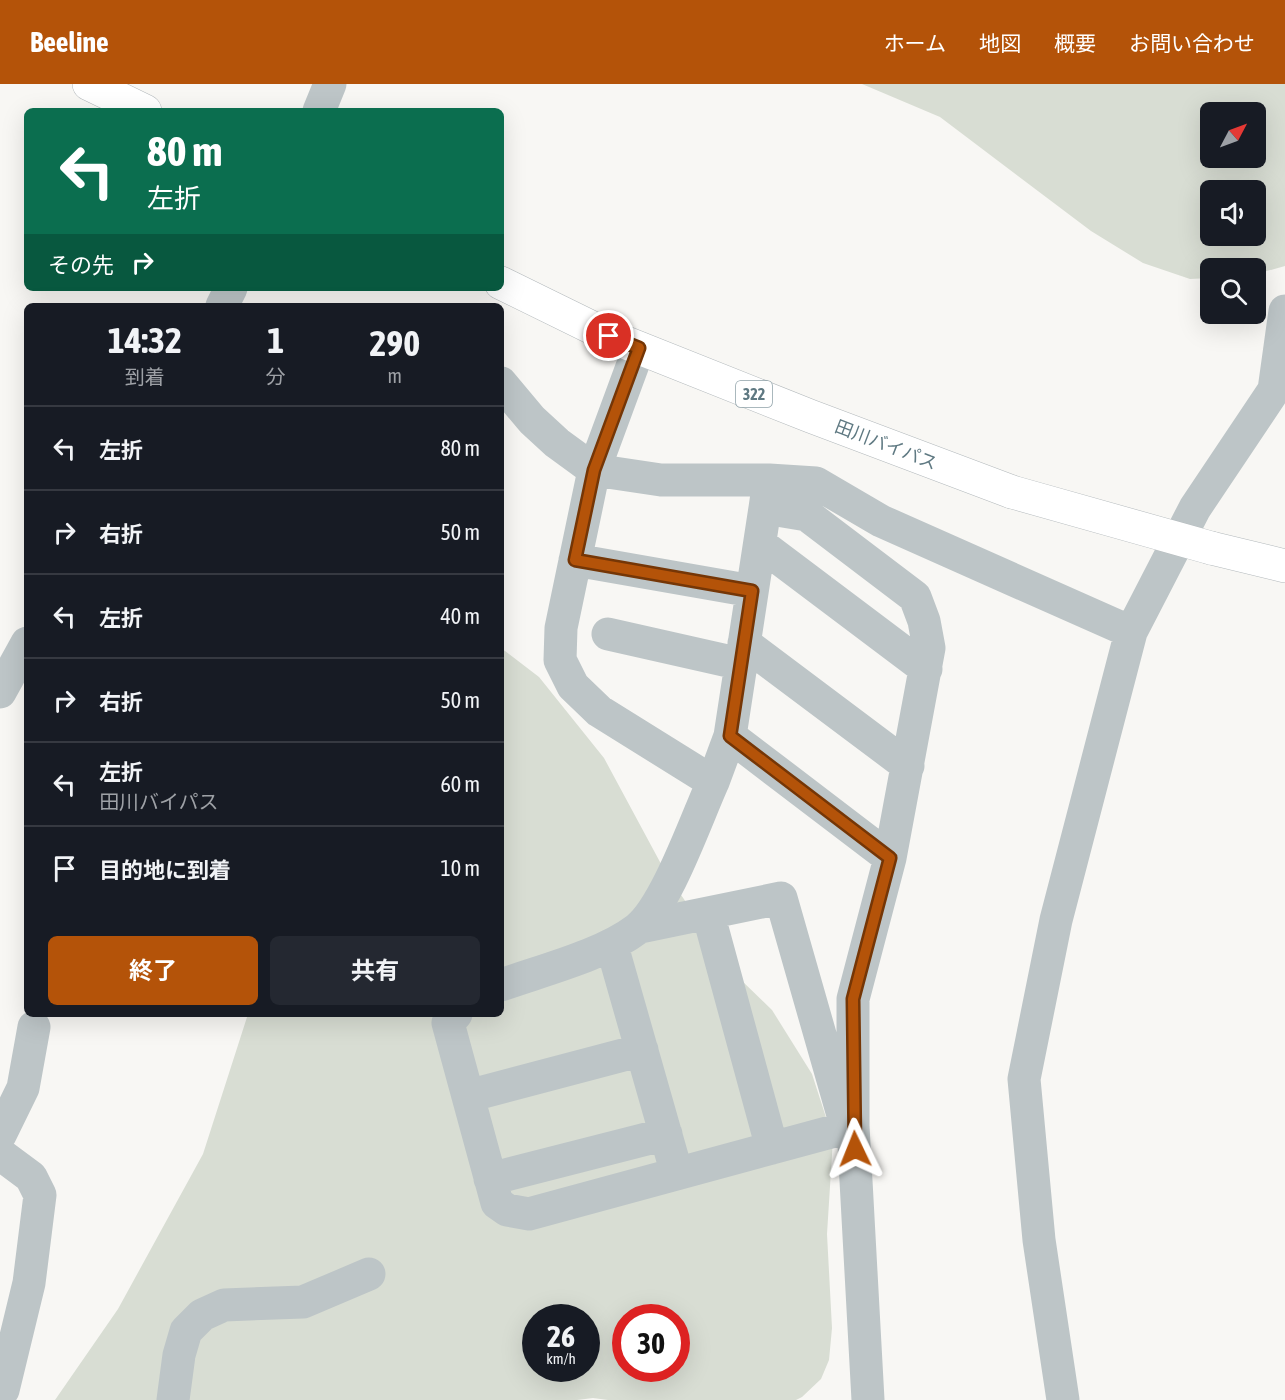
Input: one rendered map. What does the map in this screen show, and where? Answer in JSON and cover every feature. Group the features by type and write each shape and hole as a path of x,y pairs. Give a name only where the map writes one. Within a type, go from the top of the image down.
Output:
{"highway":[{"path":"89,84 139,108"},
{"name":"田川バイパス","path":"504,285 609,336 810,416 1012,492 1211,548 1285,566"}],"street":[{"path":"320,108 330,84"},
{"path":"1063,1400 1039,1240 1024,1079 1056,920 1131,632 1195,508 1279,393 1285,311"},
{"path":"639,348 594,470 561,628 560,660 573,686 599,711 713,782"},
{"path":"504,387 532,420 557,443 594,470 767,494 807,515 915,597 924,621 929,648 908,766 890,858 853,999 850,1127 868,1400"},
{"path":"767,494 816,483 881,521 1131,632"},
{"path":"504,984 612,946 640,927 664,894 713,782 730,736 767,494"},
{"path":"760,544 926,669"},
{"path":"575,560 752,591"},
{"path":"608,634 743,653 908,766"},
{"path":"730,736 890,858"},
{"path":"640,927 781,898 850,1127"},
{"path":"708,913 772,1148"},
{"path":"612,946 677,1174"},
{"path":"453,1017 448,1023 490,1179 497,1203 507,1210 529,1214 850,1127"},
{"path":"0,1135 23,1088 34,1027"},
{"path":"468,1096 642,1050"},
{"path":"490,1179 666,1134"},
{"path":"0,1154 31,1177 40,1195 29,1283 8,1396"},
{"path":"173,1400 179,1355 186,1331 202,1315 224,1305 303,1302 369,1274"}],"shaded area":[{"path":"862,84 1285,84 1285,266 1266,271 1266,258 1200,258 1200,278 1190,279 1143,263 1091,231 940,117"},
{"path":"504,650 539,677 604,758 667,875 740,979 772,1010 812,1074 833,1139 827,1234 832,1328 829,1360 821,1379 796,1400 608,1400 593,1398 577,1400 55,1400 118,1309 203,1154 247,1017 504,1017"}],"route":[{"path":"609,336 639,348 594,470 575,560 752,591 730,736 890,858 853,999 855,1149"}]}
